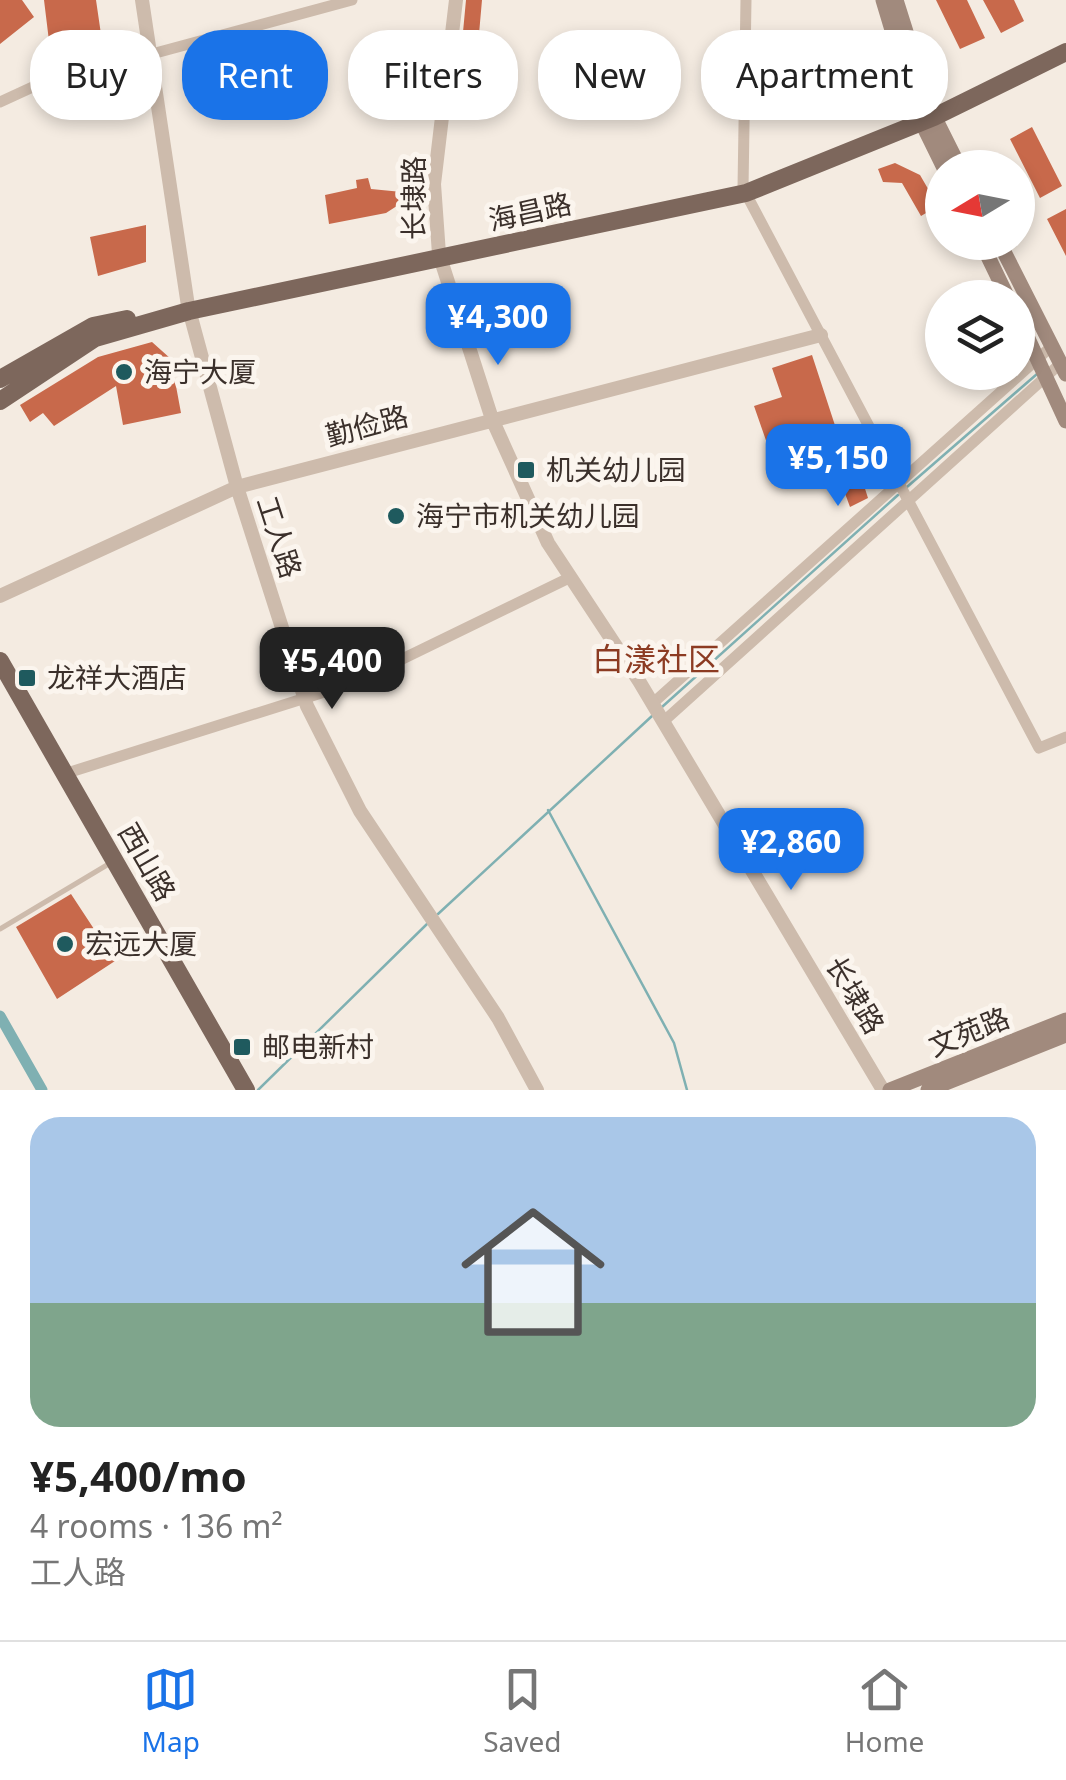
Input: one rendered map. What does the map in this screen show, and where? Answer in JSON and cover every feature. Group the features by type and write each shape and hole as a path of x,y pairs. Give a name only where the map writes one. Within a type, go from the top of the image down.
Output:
{"main road":[{"path":"883,0 894,30"},
{"path":"896,0 904,30"},
{"name":"海昌路","path":"948,103 1066,40"},
{"name":"海昌路","path":"948,105 1066,52"},
{"name":"海昌路","path":"0,378 93,326 440,257 744,190 914,120"},
{"path":"928,120 938,150"},
{"path":"929,120 948,150"},
{"path":"1009,260 1063,368"},
{"name":"海昌路","path":"0,401 95,338 188,309"},
{"path":"1035,351 1066,421"},
{"name":"西山路","path":"0,661 246,1090"},
{"name":"文苑路","path":"890,1090 1066,1020"},
{"name":"文苑路","path":"928,1090 1066,1035"}],"street":[{"name":"工人路","path":"142,0 146,30"},
{"path":"162,51 352,0"},
{"name":"长埭路","path":"456,0 434,184 440,257 492,419 548,543 658,712 882,1090"},
{"path":"746,0 744,190 1040,748 1066,737"},
{"path":"0,102 30,88"},
{"name":"工人路","path":"160,120 188,309 237,487 305,698 360,812 498,1018 537,1090"},
{"name":"勤俭路","path":"0,596 237,487 821,335"},
{"path":"658,712 1044,369 1051,344"},
{"path":"658,712 1044,369 1063,368"},
{"path":"64,774 353,684 571,578"}],"lane":[{"path":"0,930 114,861"}],"building":[{"path":"0,0 22,0 34,17 0,44"},
{"path":"44,0 96,0 100,30 48,30"},
{"path":"466,0 482,0 479,30 463,30"},
{"path":"936,0 967,0 985,38 960,49"},
{"path":"983,0 1014,0 1024,21 1001,33"},
{"path":"1032,127 1062,186 1040,198 1035,188 1035,150 1016,150 1010,139"},
{"path":"895,163 920,175 925,184 925,214 921,216 902,183 883,182 878,169"},
{"path":"368,178 371,189 402,192 403,202 386,213 329,224 325,195 357,188 356,180"},
{"path":"1066,209 1066,256 1047,219"},
{"path":"146,225 146,262 98,276 90,237"},
{"name":"海宁大厦","path":"152,342 171,359 181,413 123,425 116,386 54,426 43,413 30,422 20,405 98,357"},
{"path":"812,355 845,456 810,467 801,439 769,449 754,406 782,397 772,368"},
{"path":"859,470 868,498 850,507 839,477"},
{"name":"宏远大厦","path":"71,894 115,961 57,999 16,927"}],"waterway":[{"path":"907,487 1037,374"},
{"path":"662,707 898,495"},
{"path":"438,914 652,716"},
{"path":"548,810 674,1043 687,1090"},
{"path":"258,1090 428,923"},
{"path":"0,1016 42,1090"}],"place":[{"name":"海宁大厦","path":"124,372"},
{"name":"机关幼儿园","path":"526,470"},
{"name":"海宁市机关幼儿园","path":"396,516"},
{"name":"龙祥大酒店","path":"27,678"},
{"name":"宏远大厦","path":"65,944"},
{"name":"邮电新村","path":"242,1047"}],"district":[{"name":"白漾社区","path":"656,660"}]}
